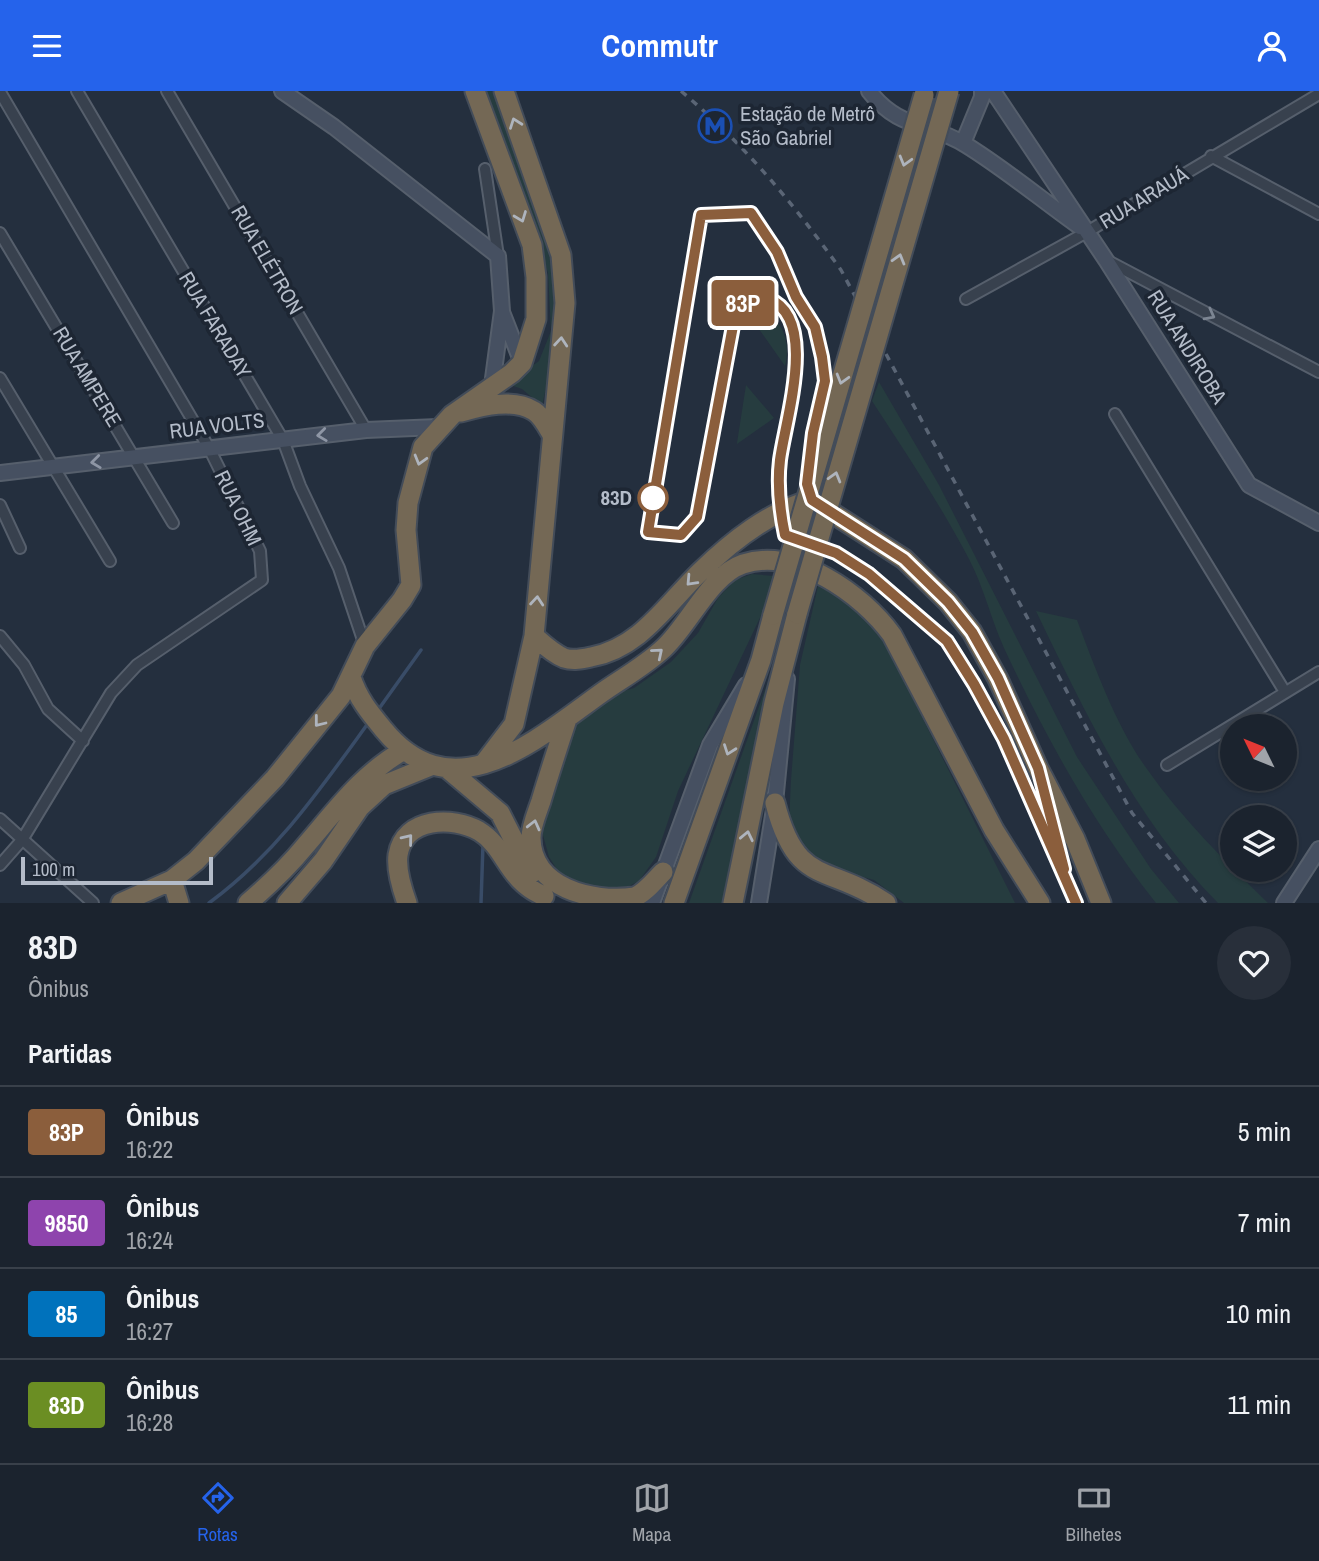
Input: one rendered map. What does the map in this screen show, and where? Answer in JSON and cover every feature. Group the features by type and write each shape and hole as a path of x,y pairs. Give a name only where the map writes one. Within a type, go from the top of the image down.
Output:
{"highway":[{"path":"121,903 172,880 196,861 275,778 341,696 365,646 411,585 406,530 408,503 423,447 445,421 522,363 536,319 536,277 532,245 475,91"},
{"path":"484,763 514,724 534,636 565,303 561,255 504,91"},
{"path":"733,903 774,703 797,614 949,91"},
{"path":"674,903 761,660 925,93"},
{"path":"445,421 480,406 505,404 536,412 551,433"},
{"path":"534,636 549,649 566,658 577,660 601,656 637,637 699,572 765,520 780,511 812,500 904,559 948,602 972,632 998,678 1038,768 1075,839 1101,903"},
{"path":"287,903 330,851 360,807 384,785 441,767 484,763 514,753 639,669 666,647 710,590 740,565 759,560 798,565 852,593 878,615 913,673 994,830 1040,903"},
{"path":"351,677 357,696 389,736 404,750 441,767 500,813 547,899"},
{"path":"567,719 532,829 533,848 539,867 550,883 565,894 597,903 631,899 648,888 663,872"},
{"path":"248,903 279,876 370,772 404,750"},
{"path":"775,803 781,828 796,856 818,873 866,889 887,903"},
{"path":"407,903 400,878 398,856 401,846 417,828 437,822 457,822 483,833 521,883 547,899"},
{"path":"994,830 1014,883 1027,903"},
{"path":"172,880 178,903"}],"street":[{"name":"RUA FARADAY","path":"77,91 283,440 300,486 339,568 365,646"},
{"name":"RUA ELÉTRON","path":"167,91 366,430"},
{"path":"282,91 334,127 498,256"},
{"path":"869,91 881,108 900,120 963,143 1087,232"},
{"path":"963,143 982,91"},
{"name":"RUA ANDIROBA","path":"993,91 1106,260 1249,485 1319,523"},
{"name":"RUA OHM","path":"0,92 209,448 260,551 262,580 137,665 111,693 22,840 0,865"},
{"name":"RUA ARAUÁ","path":"967,299 1087,232 1319,94"},
{"path":"1211,156 1319,214"},
{"path":"485,169 498,256 502,311 486,390"},
{"name":"RUA AMPERE","path":"0,233 173,523"},
{"path":"1106,260 1319,372"},
{"path":"502,311 522,363"},
{"path":"0,378 110,561"},
{"path":"1115,414 1285,692"},
{"name":"RUA VOLTS","path":"0,473 445,421"},
{"path":"0,505 20,548"},
{"path":"0,636 24,665 48,709 83,741"},
{"path":"759,903 775,803 789,646"},
{"path":"652,903 709,745 761,660"},
{"path":"1167,765 1285,692 1316,678"},
{"path":"0,819 93,903"},
{"path":"1284,903 1319,849"}],"green space":[{"path":"484,91 492,91 514,144 554,263 559,299 556,342 542,406 522,389 507,384 539,361 551,331 548,273 526,203"},
{"path":"766,314 778,323 785,336 785,366 754,322 755,316"},
{"path":"879,382 939,485 1077,757 1151,869 1179,903 1156,903 1112,843 1072,780 1004,648 969,559 935,499 872,401"},
{"path":"746,385 774,418 737,444 737,443"},
{"path":"752,574 774,576 766,605 678,791 656,857 639,881 615,893 585,890 562,877 549,857 541,828 574,721 603,697 634,688 671,662 698,633 718,598 735,580"},
{"path":"818,586 856,611 886,645 1015,903 904,903 874,880 841,871 816,858 799,842 789,824 791,780 800,665"},
{"path":"1036,611 1077,620 1116,716 1136,753 1190,823 1220,856 1220,882 1247,882 1268,903 1218,903 1162,837 1138,802 1074,689"},
{"path":"777,656 724,903 689,903"}],"waterway":[{"path":"378,710 421,650"},
{"path":"209,903 233,884 276,842 369,722"},
{"path":"481,903 483,844"}],"railway":[{"path":"681,91 726,132 767,176 841,270 1132,813 1206,903"}],"bus line":[{"name":"83P","path":"1064,869 1038,768 998,678 972,632 948,602 904,559 812,500 808,494 813,433 825,381 822,357 815,327 796,297 777,252 751,213 701,215 648,532 681,535 694,523 704,487 736,310 750,298 766,297 779,304 795,330 794,386 780,461 780,511 785,535 836,553 869,574 947,641 1004,739 1047,843 1076,903"}],"place":[{"name":"Estação de Metrô São Gabriel","path":"715,126"},
{"name":"83D","path":"653,498"}]}
